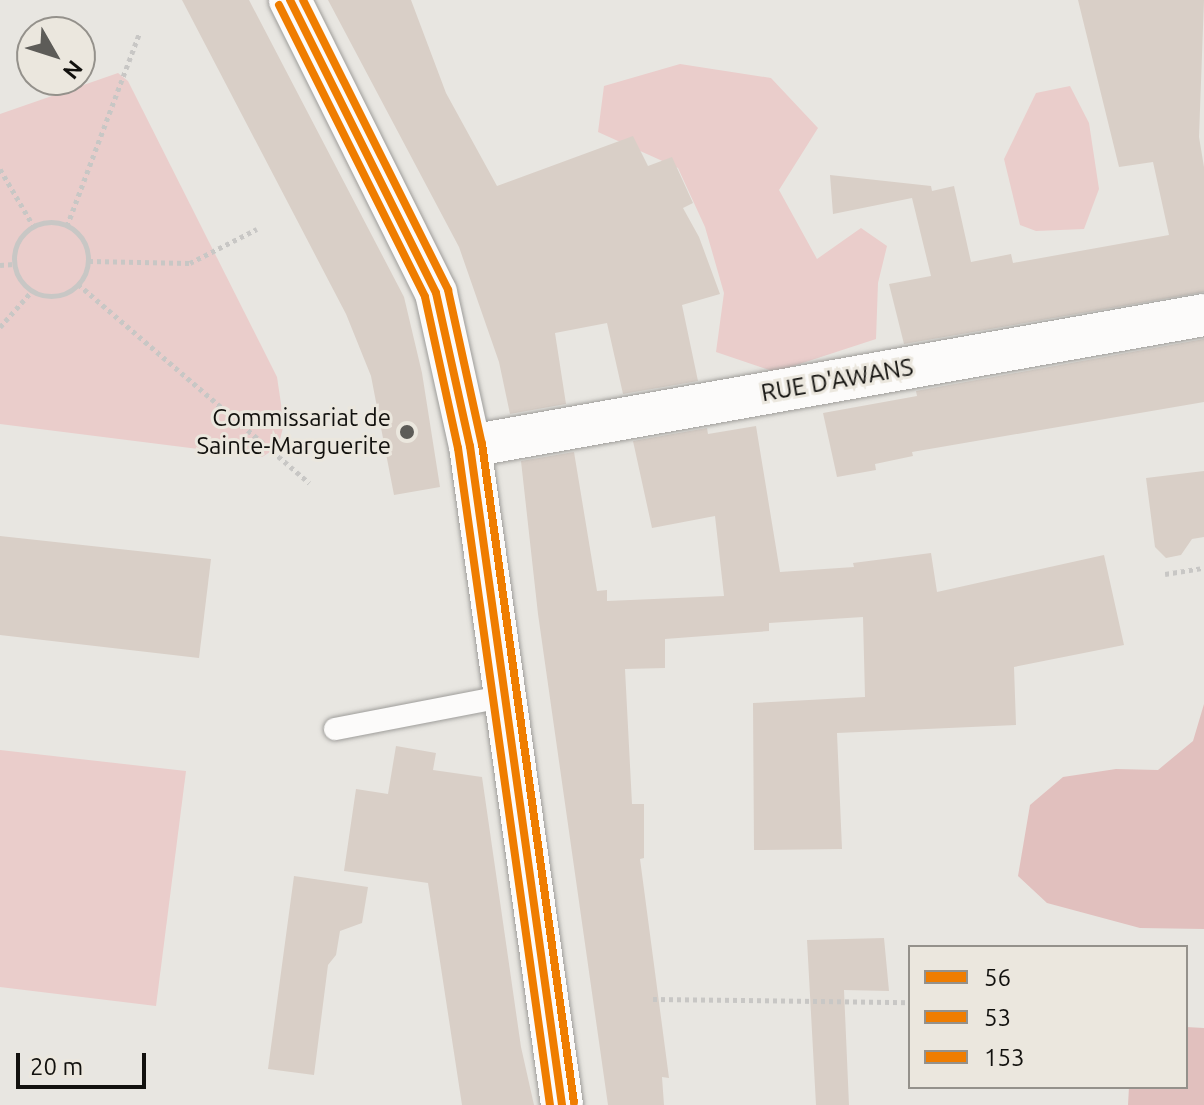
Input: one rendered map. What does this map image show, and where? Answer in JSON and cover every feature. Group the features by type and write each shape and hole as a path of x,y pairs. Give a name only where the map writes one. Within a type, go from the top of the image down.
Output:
{"street":[{"path":"290,0 436,293 470,446 562,1105"},
{"name":"RUE D'AWANS","path":"470,446 1204,315"}],"lane":[{"path":"335,729 507,696"}],"path":[{"path":"67,226 140,32"},
{"path":"0,169 34,227"},
{"path":"45,222 67,226 86,244 89,261 78,284 58,297 32,291 16,274 14,264 18,241 45,222"},
{"path":"89,261 190,263 257,229"},
{"path":"0,265 14,264"},
{"path":"78,284 309,483"},
{"path":"0,327 32,291"},
{"path":"1165,574 1204,568"},
{"path":"653,999 908,1002"}],"shaded area":[{"path":"680,64 771,78 818,128 779,190 817,259 861,228 887,246 878,283 876,339 775,372 716,352 724,293 705,227 678,168 598,132 604,86"},
{"path":"118,73 128,81 277,377 284,424 278,447 262,457 0,424 0,114 52,96 96,96 96,81"},
{"path":"1070,86 1089,123 1099,189 1084,229 1036,231 1020,225 1004,159 1036,93"},
{"path":"1204,704 1204,929 1140,928 1047,903 1018,876 1030,805 1063,777 1116,769 1158,770 1193,741"},
{"path":"0,750 186,771 156,1006 0,987"},
{"path":"1188,1027 1204,1028 1204,1105 1128,1105 1129,1089 1188,1089"}],"building":[{"path":"182,0 249,0 404,297 422,373 440,487 394,495 371,376 346,314"},
{"path":"328,0 411,0 446,93 497,186 633,136 648,166 672,157 693,203 683,208 699,237 720,294 682,305 698,381 623,394 607,323 555,333 566,404 510,414 499,362 459,247"},
{"path":"1078,0 1204,0 1199,137 1204,167 1204,292 904,344 889,284 931,276 912,198 833,214 830,175 931,186 932,191 954,186 971,262 1011,254 1013,263 1169,235 1153,162 1119,167"},
{"path":"1204,339 1204,402 912,452 913,456 875,464 876,470 837,477 823,413 917,396 916,391"},
{"path":"756,426 780,572 854,567 853,563 931,553 937,592 1104,555 1124,645 1014,667 1016,725 837,733 842,849 754,850 753,703 865,697 863,617 769,623 769,631 665,639 665,668 625,669 632,804 644,804 644,858 640,859 669,1078 662,1077 664,1105 608,1105 538,614 521,461 574,452 597,591 607,590 607,601 724,596 715,516 652,528 633,441 707,428 708,434"},
{"path":"1204,471 1204,537 1192,539 1181,555 1166,558 1155,547 1146,478"},
{"path":"0,536 211,559 199,658 0,635"},
{"path":"396,746 436,753 433,770 482,777 521,1047 534,1105 462,1105 428,883 344,871 356,789 388,794"},
{"path":"294,876 368,887 362,923 340,931 336,955 328,965 314,1075 268,1069"},
{"path":"884,938 889,991 844,990 849,1105 816,1105 807,940"}],"transit line":[{"name":"56","path":"290,0 436,293 470,446 562,1105"},
{"name":"153","path":"303,0 448,290 482,444 574,1103"},
{"name":"53","path":"279,5 425,297 458,448 550,1105"}],"place":[{"name":"Commissariat de Sainte-Marguerite","path":"407,432"}]}
